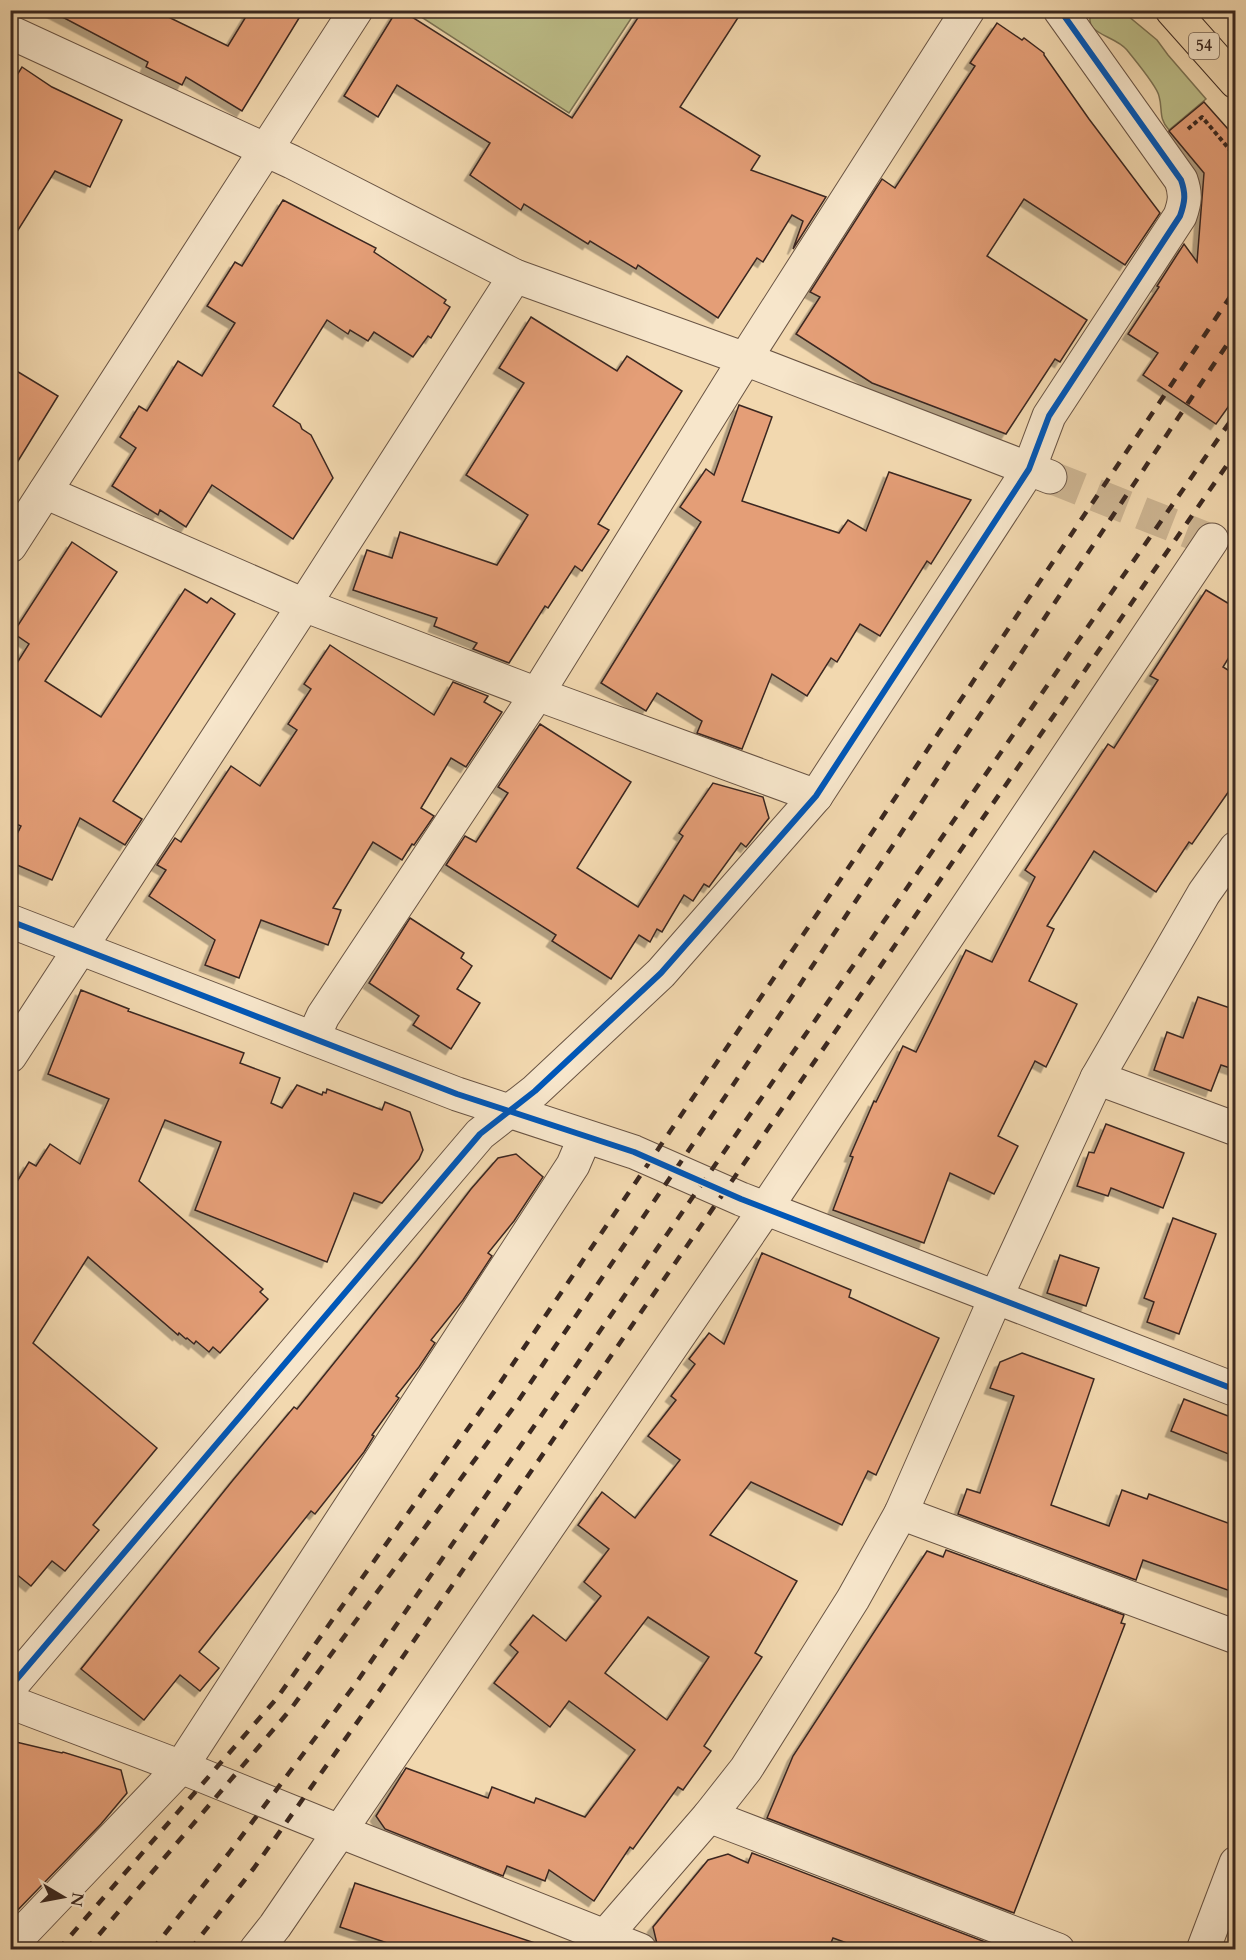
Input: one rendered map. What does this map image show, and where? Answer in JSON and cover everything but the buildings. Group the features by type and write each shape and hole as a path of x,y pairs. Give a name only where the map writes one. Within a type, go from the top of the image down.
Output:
{"highway":[{"name":"54","path":"1172,10 1236,82"}],"street":[{"path":"10,546 356,10"},
{"path":"313,1038 322,1016 537,694 745,359 968,10"},
{"path":"10,1687 480,1134 535,1091 661,973 816,796 1040,473 1049,416 1180,216 1185,203 1185,191 1181,180 1060,10"},
{"path":"10,32 266,151 515,276 745,359 1040,473"},
{"path":"10,1056 515,276"},
{"path":"45,492 304,605 537,694 816,796"},
{"path":"256,1950 766,1208 1217,543"},
{"path":"600,1942 709,1816 746,1769 853,1599 901,1513 996,1297 1097,1078 1204,893 1236,848"},
{"path":"10,921 457,1094 634,1152 741,1199 1236,1390"},
{"path":"1097,1078 1236,1129"},
{"path":"10,1946 181,1767 573,1165 585,1137"},
{"path":"901,1513 1236,1637"},
{"path":"10,1702 181,1767 339,1831 600,1942 640,1950"},
{"path":"709,1816 1058,1950"},
{"path":"1203,1950 1236,1863"}],"path":[{"path":"1189,136 1185,131 1202,117 1236,157"},
{"path":"1229,192 1236,196"}],"green space":[{"path":"412,11 636,11 569,113"},
{"path":"1092,11 1122,11 1157,40 1206,99 1169,130 1163,122 1159,96 1154,86 1127,50 1095,30 1090,19"}],"tunnel":[{"path":"1050,477 1205,538"}],"railway":[{"path":"58,1950 277,1698 496,1389 1236,288"},
{"path":"86,1950 290,1710 516,1404 729,1091 1236,331"},
{"path":"152,1950 229,1853 354,1686 1236,413"},
{"path":"190,1950 254,1868 375,1697 1236,452"}],"cycle path":[{"path":"10,1687 480,1134 535,1091 661,973 816,796 1029,469 1049,416 1180,216 1184,198 1181,180 1060,10"},
{"path":"10,921 457,1094 634,1152 741,1199 1236,1390"}]}
